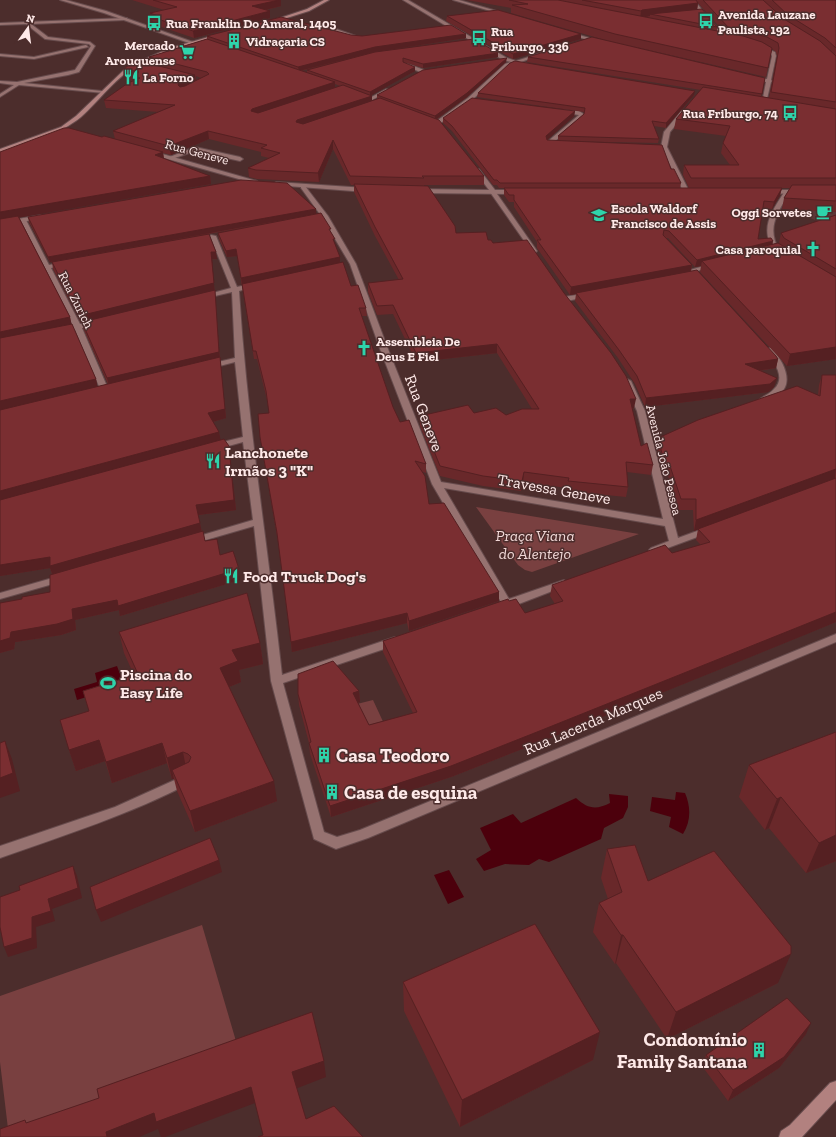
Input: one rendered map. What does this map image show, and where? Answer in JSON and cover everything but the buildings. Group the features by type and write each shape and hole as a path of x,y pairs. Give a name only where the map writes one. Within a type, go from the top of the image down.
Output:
{"main road":[{"path":"270,22 309,10 324,0"},
{"path":"0,151 63,128 78,117 102,92 136,64 170,49 224,34"},
{"path":"787,1137 796,1131 836,1089"}],"street":[{"path":"62,0 126,19 191,42"},
{"path":"405,0 505,59 530,66"},
{"path":"455,0 509,16"},
{"path":"692,0 727,39 717,37"},
{"path":"697,14 704,13"},
{"path":"0,24 126,19"},
{"path":"0,20 11,24"},
{"path":"27,23 47,38 93,44"},
{"path":"444,28 451,27"},
{"path":"336,30 352,37 362,38"},
{"path":"561,30 606,43"},
{"path":"577,43 591,39"},
{"path":"199,40 207,42"},
{"path":"468,41 475,40"},
{"path":"0,55 26,58 38,57 93,44"},
{"path":"0,96 16,84 77,71 94,46 93,44"},
{"path":"757,46 773,53 774,56 764,104"},
{"path":"429,121 439,125 470,99 501,69 512,62 548,52"},
{"path":"493,61 505,59"},
{"path":"136,64 144,66"},
{"path":"406,64 420,72 428,70"},
{"path":"747,76 770,81"},
{"path":"0,82 102,92"},
{"path":"370,100 391,88"},
{"path":"364,97 376,102"},
{"path":"470,99 478,100"},
{"path":"757,102 772,105"},
{"path":"686,109 665,134 663,140 664,147 686,191"},
{"path":"555,110 579,113 582,115 549,143 567,144"},
{"path":"63,128 70,130"},
{"path":"657,147 664,147"},
{"path":"170,158 195,149 240,160"},
{"name":"Rua Geneve","path":"145,151 256,182"},
{"path":"471,162 536,255"},
{"path":"235,183 263,183"},
{"path":"271,184 374,190"},
{"name":"Rua Geneve","path":"303,187 321,217 344,247 349,265 437,484 507,604"},
{"path":"408,191 524,192"},
{"path":"679,191 694,191"},
{"path":"764,192 810,192"},
{"path":"784,256 777,251 770,239 769,231 775,213 787,192"},
{"path":"0,224 44,216"},
{"name":"Rua Zurich","path":"23,220 78,328 105,391"},
{"name":"Rua Lacerda Marques","path":"213,236 235,290 239,359 247,438 269,606 277,681 319,835 336,843 363,834 836,638"},
{"path":"770,253 777,251"},
{"path":"46,267 68,263"},
{"path":"692,271 724,263"},
{"path":"196,298 264,283"},
{"path":"567,299 598,293"},
{"path":"50,334 106,320"},
{"path":"752,404 773,396 780,388 783,381 784,373 781,365 761,342"},
{"path":"202,368 239,359"},
{"name":"Avenida João Pessoa","path":"622,373 636,400 652,440 667,523 674,543"},
{"path":"202,451 247,438"},
{"name":"Travessa Geneve","path":"437,484 667,523"},
{"path":"182,544 258,522"},
{"path":"645,554 721,526"},
{"path":"0,596 76,574"},
{"path":"492,609 572,580"},
{"path":"277,681 403,639"},
{"path":"0,852 121,811 161,794 188,779"}],"shaded area":[{"path":"836,197 836,229 789,209"},
{"name":"Piscina do Easy Life","path":"117,666 124,685 77,700 74,689 97,682 95,673"},
{"path":"676,792 685,793 689,809 688,824 683,834 669,827 671,817 650,811 652,797 675,800"},
{"path":"609,794 628,796 628,807 623,818 604,828 601,839 549,862 539,859 529,865 505,864 484,871 476,859 491,850 480,828 513,814 521,823 576,798 588,806 600,807 610,803"},
{"path":"449,870 464,897 448,904 434,875"}],"green space":[{"name":"Praça Viana do Alentejo","path":"476,507 639,534 532,572 525,570 518,565"},
{"path":"373,700 386,728 371,733 357,704"},
{"path":"202,925 238,1048 9,1137 0,1062 0,996"}],"place":[{"name":"Avenida Lauzane Paulista, 192","path":"706,21"},
{"name":"Rua Franklin Do Amaral, 1405","path":"154,23"},
{"name":"Rua Friburgo, 336","path":"479,38"},
{"name":"Vidraçaria CS","path":"234,41"},
{"name":"Mercado Arouquense","path":"187,52"},
{"name":"La Forno","path":"131,77"},
{"name":"Rua Friburgo, 74","path":"790,113"},
{"name":"Oggi Sorvetes","path":"824,212"},
{"name":"Escola Waldorf Francisco de Assis","path":"599,215"},
{"name":"Casa paroquial","path":"813,249"},
{"name":"Assembleia De Deus E Fiel","path":"364,348"},
{"name":"Lanchonete Irmãos 3 \"K\"","path":"213,461"},
{"name":"Food Truck Dog's","path":"231,576"},
{"name":"Piscina do Easy Life","path":"108,683"},
{"name":"Casa Teodoro","path":"324,755"},
{"name":"Casa de esquina","path":"332,792"},
{"name":"Condomínio Family Santana","path":"759,1050"}]}
